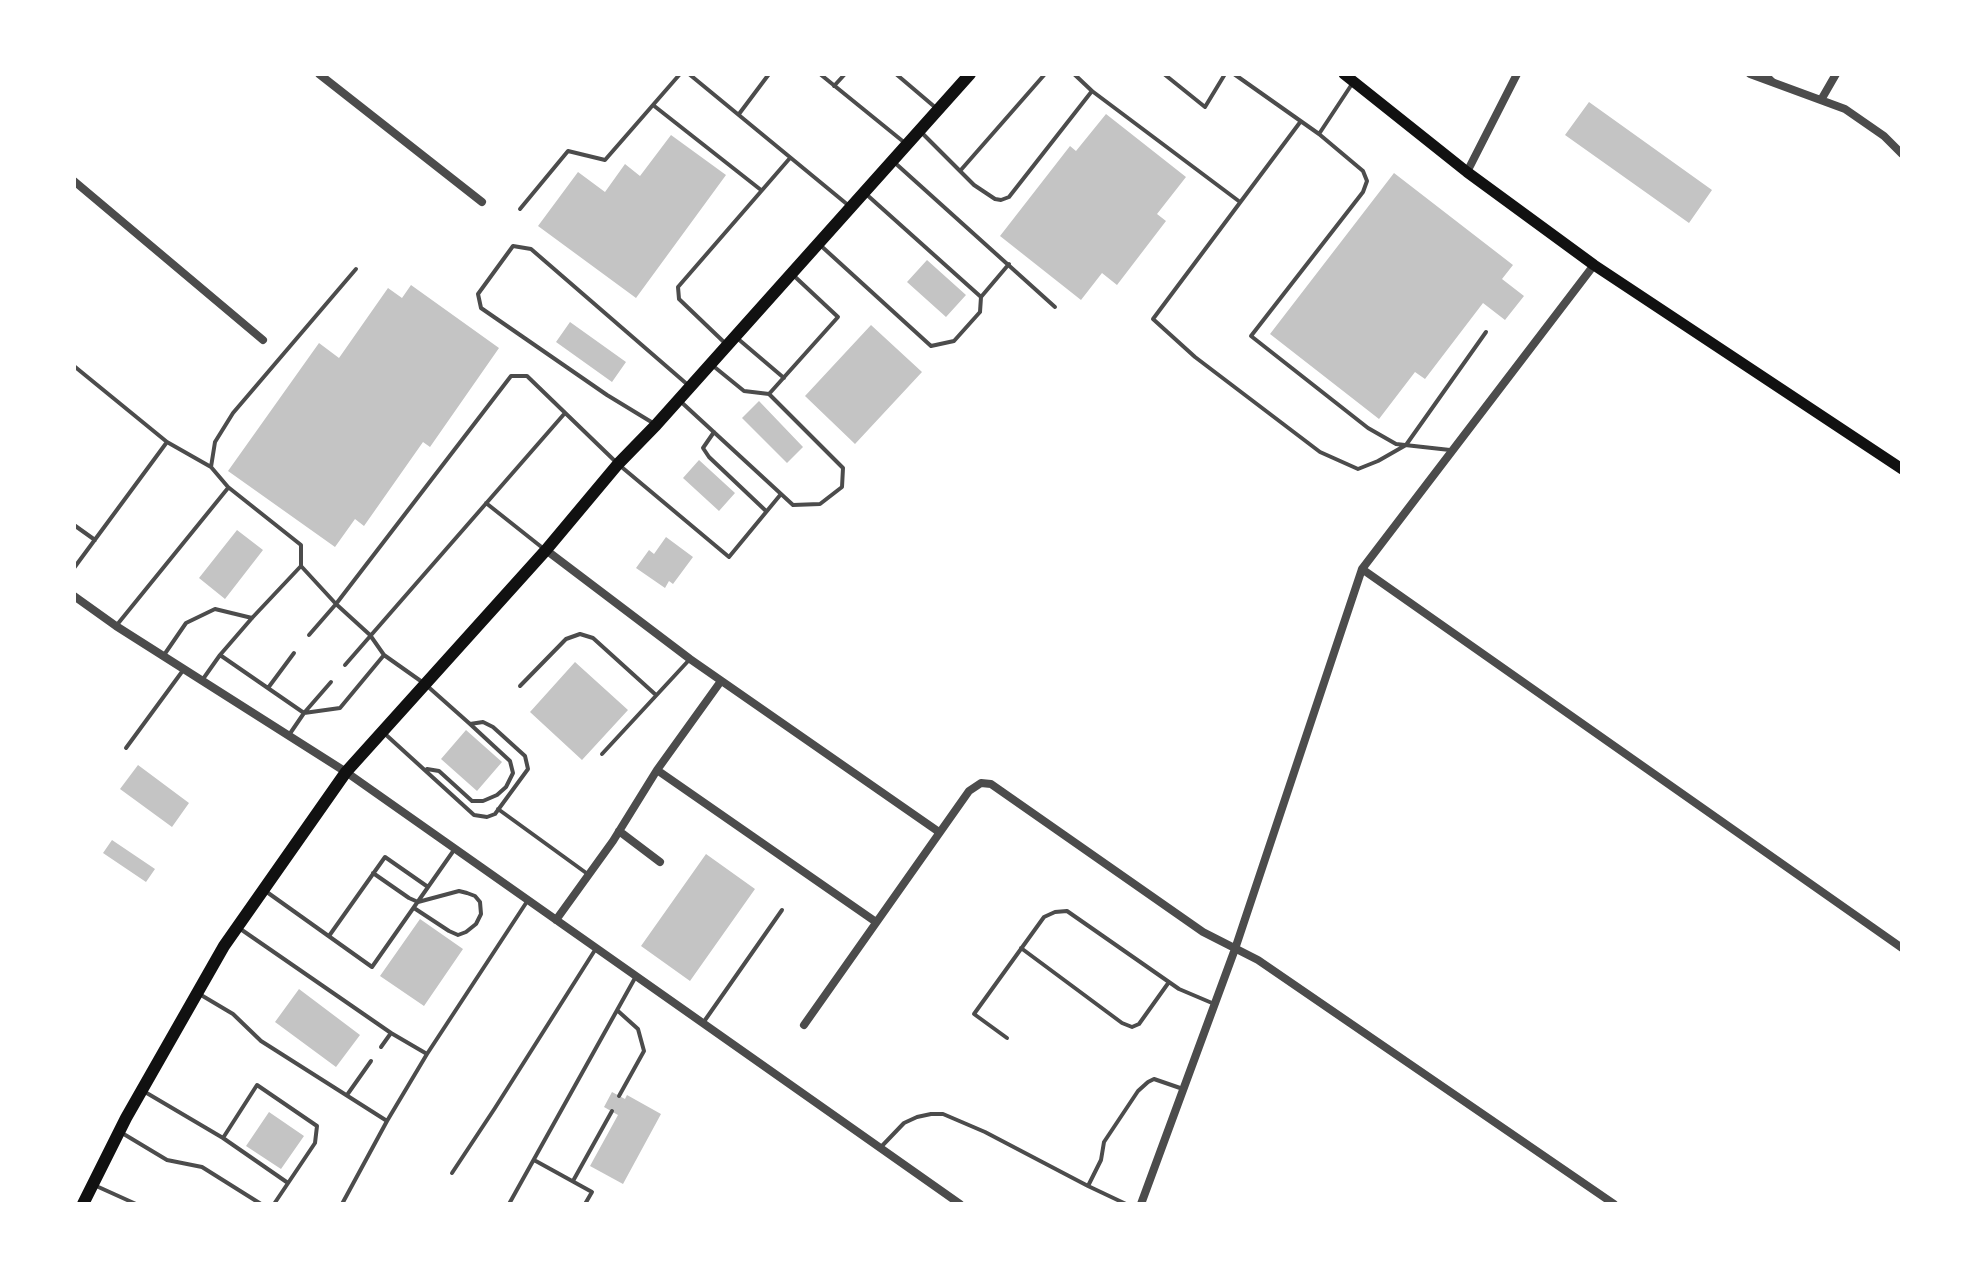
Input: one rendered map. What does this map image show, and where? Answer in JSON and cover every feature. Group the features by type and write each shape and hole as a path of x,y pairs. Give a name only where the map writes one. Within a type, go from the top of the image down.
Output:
{"highway":[{"path":"83,1204 119,1132 224,946 346,772 546,550 618,464 970,74"}],"main road":[{"path":"1348,78 1467,172 1594,265 1902,469"}],"street":[{"path":"319,74 482,202"},
{"path":"1467,172 1517,74"},
{"path":"1750,74 1845,109 1884,136 1902,154"},
{"path":"1821,100 1836,74"},
{"path":"74,181 263,340"},
{"path":"1141,1204 1235,949 1362,569 1594,265"},
{"path":"546,550 690,659 939,832"},
{"path":"1362,569 1902,948"},
{"path":"74,596 346,772 960,1204"},
{"path":"556,920 721,681"},
{"path":"657,770 876,922"},
{"path":"804,1025 969,791 981,783 991,784 1203,932 1258,960 1614,1204"},
{"path":"619,831 660,862"}],"lane":[{"path":"520,209 568,151 605,160 680,74"},
{"path":"689,74 849,207"},
{"path":"739,115 769,74"},
{"path":"820,74 907,144"},
{"path":"834,86 845,74"},
{"path":"896,74 938,110"},
{"path":"960,171 1045,74"},
{"path":"1074,74 1092,91 1240,202"},
{"path":"1164,74 1205,107 1225,74"},
{"path":"1234,74 1319,134 1363,171 1367,181 1363,192 1251,336 1368,428 1396,444 1452,451"},
{"path":"1767,74 1776,82"},
{"path":"1319,134 1348,78"},
{"path":"920,130 974,185 1001,200 1009,197 1092,91"},
{"path":"653,105 762,190"},
{"path":"1301,121 1153,319 1195,357 1320,452 1358,469 1406,445 1486,332"},
{"path":"784,378 679,299 678,287 790,158"},
{"path":"892,161 1055,307"},
{"path":"863,192 981,297"},
{"path":"817,243 931,346 954,341 980,312 981,297 1009,264"},
{"path":"656,425 481,308 478,294 513,246 531,249 690,387"},
{"path":"211,467 215,442 233,413 356,269"},
{"path":"769,394 838,317 791,273"},
{"path":"679,399 793,505 820,504 842,487 843,468 769,394 744,391 710,364"},
{"path":"74,366 167,442 211,467 228,487 301,545 301,566 336,604 370,635 384,655 425,684 510,761 513,773 506,787 497,795 483,801 472,801 439,771 424,768"},
{"path":"309,635 511,376 527,376 618,464 729,557 781,494"},
{"path":"345,665 565,413"},
{"path":"714,432 703,448 766,511"},
{"path":"74,568 167,442"},
{"path":"116,626 228,487"},
{"path":"486,503 546,550"},
{"path":"74,525 95,540"},
{"path":"202,680 252,618 301,566"},
{"path":"164,656 186,623 215,609 252,618"},
{"path":"520,686 566,639 580,634 593,638 656,695"},
{"path":"268,688 294,653"},
{"path":"220,655 304,713 340,708 384,655"},
{"path":"602,754 690,659"},
{"path":"126,748 184,669"},
{"path":"289,735 331,682"},
{"path":"382,731 474,815 487,817 495,814 528,769 528,763 525,756 493,727 483,722 470,724"},
{"path":"498,809 589,875"},
{"path":"263,890 372,967 455,848"},
{"path":"329,936 385,857 428,887"},
{"path":"373,873 418,902 459,891 475,896 480,902 481,914 476,924 458,935 414,908"},
{"path":"342,1204 427,1054 528,900"},
{"path":"703,1023 782,910"},
{"path":"1007,1038 974,1014 1044,917 1055,912 1067,911 1179,989 1215,1004"},
{"path":"237,927 391,1033 427,1054"},
{"path":"452,1173 597,948"},
{"path":"1021,948 1122,1023 1132,1027 1139,1024 1169,982"},
{"path":"509,1204 636,976"},
{"path":"198,992 233,1014 261,1041 387,1121"},
{"path":"617,1010 638,1029 644,1051 619,1096"},
{"path":"381,1047 391,1033"},
{"path":"347,1095 371,1061"},
{"path":"1088,1186 1101,1160 1104,1142 1119,1117 1148,1082 1154,1079 1183,1089"},
{"path":"223,1138 257,1085 317,1126 315,1143 274,1204"},
{"path":"142,1091 223,1138 288,1183"},
{"path":"573,1181 612,1111"},
{"path":"880,1148 904,1123 917,1117 943,1114 1126,1204"},
{"path":"119,1132 167,1160 202,1167 258,1203"},
{"path":"534,1160 592,1192 585,1204"},
{"path":"93,1185 136,1204"}],"building":[{"path":"1589,102 1712,190 1689,223 1565,135"},
{"path":"1106,114 1186,177 1157,214 1166,221 1117,285 1102,273 1081,300 1000,236 1070,146 1076,151"},
{"path":"671,135 726,175 636,298 538,226 578,172 605,192 625,164 640,176"},
{"path":"1394,173 1513,265 1502,279 1524,296 1505,320 1483,303 1425,379 1415,372 1379,419 1270,334"},
{"path":"927,260 966,295 946,317 907,282"},
{"path":"411,285 499,348 430,447 423,442 364,526 355,519 335,547 228,471 319,343 339,358 388,288 402,298"},
{"path":"570,322 626,362 612,382 556,342"},
{"path":"871,325 922,372 855,444 805,396"},
{"path":"759,401 803,447 787,463 742,418"},
{"path":"699,460 735,493 719,511 683,478"},
{"path":"237,530 263,550 225,599 199,578"},
{"path":"666,537 693,557 673,584 669,581 665,588 636,568 649,550 654,554"},
{"path":"575,662 628,710 582,760 530,712"},
{"path":"466,730 502,762 477,791 441,759"},
{"path":"138,765 189,803 172,827 120,789"},
{"path":"112,840 155,869 146,882 103,853"},
{"path":"706,854 755,889 690,981 641,946"},
{"path":"420,919 463,949 424,1006 380,976"},
{"path":"299,989 360,1035 336,1067 275,1022"},
{"path":"612,1092 625,1099 627,1095 661,1114 623,1184 590,1166 618,1115 604,1107"},
{"path":"269,1112 304,1136 281,1169 246,1146"}]}
